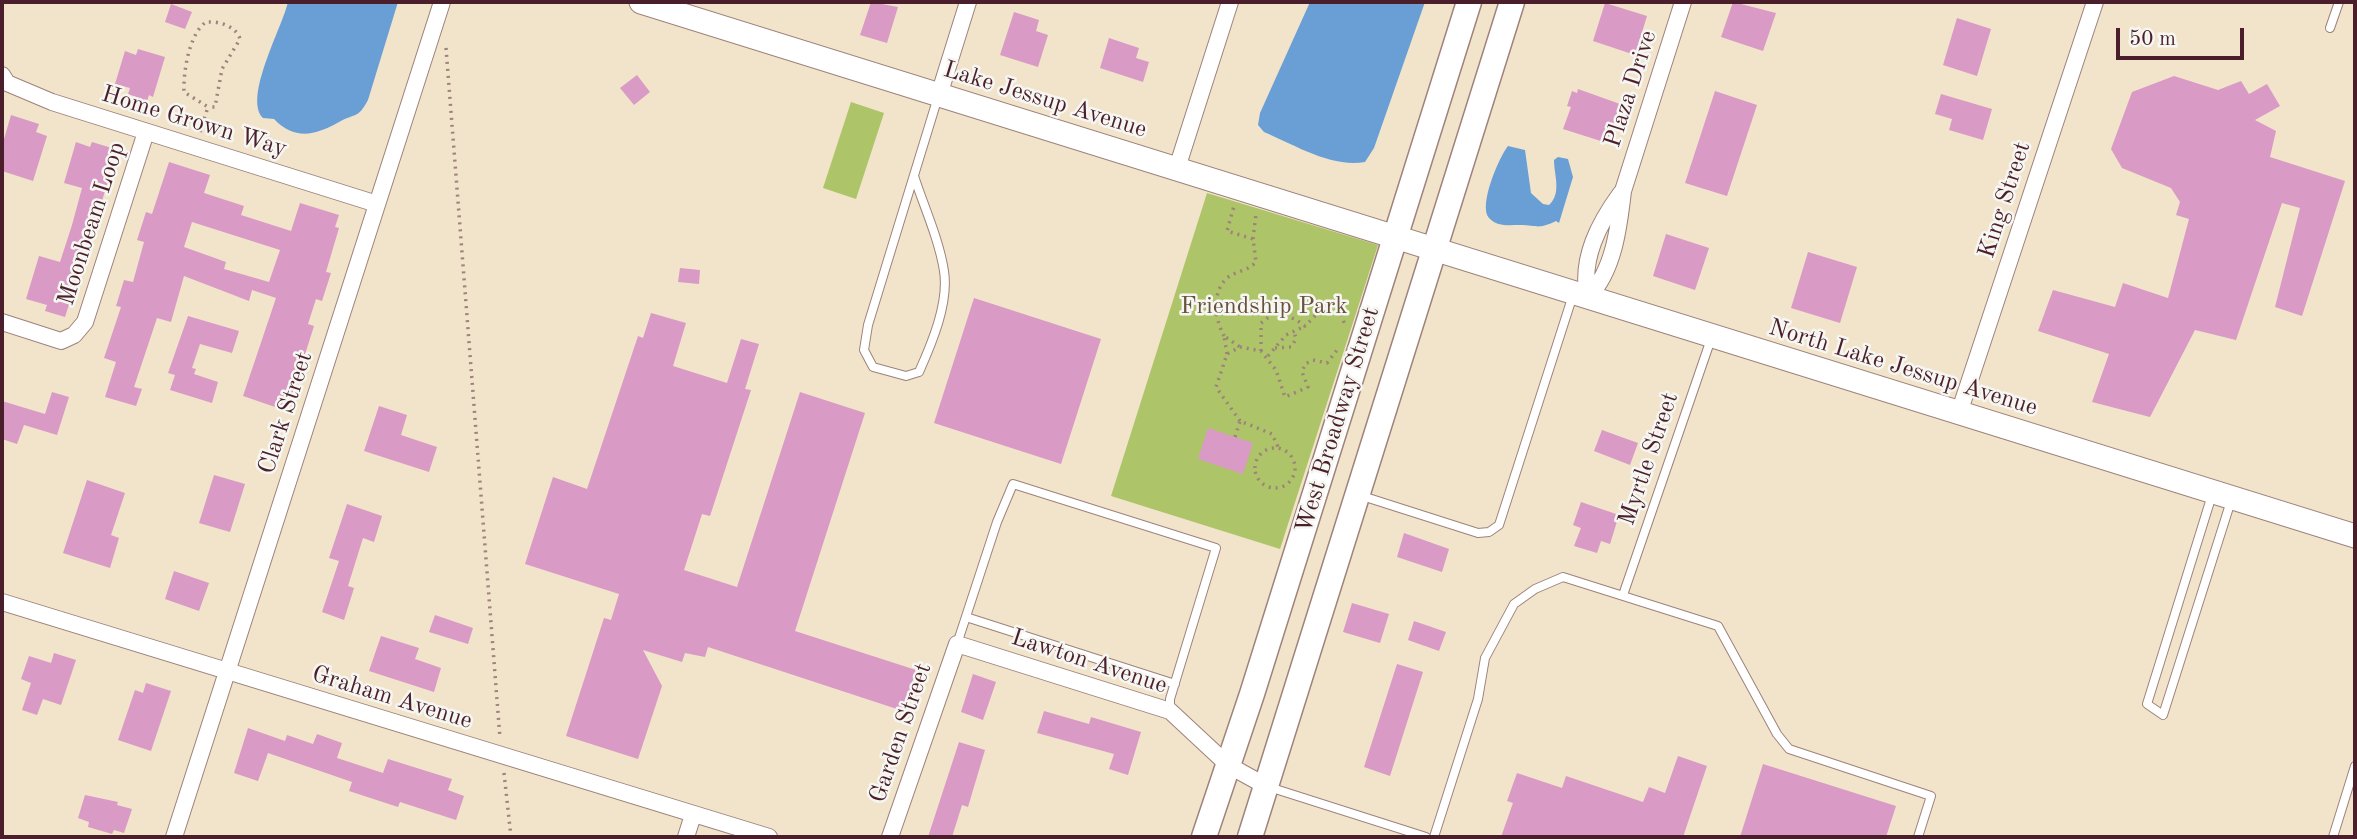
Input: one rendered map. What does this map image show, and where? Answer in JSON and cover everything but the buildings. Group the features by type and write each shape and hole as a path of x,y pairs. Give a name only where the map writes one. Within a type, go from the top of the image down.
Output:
{"main road":[{"name":"West Broadway Street","path":"1204,837 1469,2"},
{"name":"West Broadway Street","path":"1250,837 1512,2"}],"street":[{"name":"Clark Street","path":"174,837 442,2"},
{"name":"Lake Jessup Avenue","path":"641,2 1434,249"},
{"path":"939,95 968,2"},
{"path":"1177,168 1230,2"},
{"name":"Plaza Drive","path":"1581,295 1601,220 1623,191 1683,2"},
{"name":"King Street","path":"1959,413 2095,2"},
{"name":"Home Grown Way","path":"4,83 52,102 377,204"},
{"name":"Moonbeam Loop","path":"2,322 61,341 74,335 85,322 146,132"},
{"name":"North Lake Jessup Avenue","path":"1434,249 2355,536"},
{"name":"Graham Avenue","path":"2,602 769,837"},
{"name":"Lawton Avenue","path":"957,644 1170,711 1228,765 1266,786"},
{"name":"Garden Street","path":"890,837 957,644"},
{"path":"686,837 693,815"}],"lane":[{"path":"2330,28 2339,2"},
{"path":"914,176 944,273 943,297 931,346 919,372 906,376 873,367 863,349 868,325 939,95"},
{"path":"1358,494 1478,533 1489,532 1499,526 1581,295"},
{"name":"Myrtle Street","path":"1623,595 1712,336"},
{"path":"957,644 997,522 1013,484 1216,548 1175,684 1170,711"},
{"path":"2222,495 2163,715 2147,704 2222,495"},
{"path":"1434,837 1478,699 1485,658 1514,604 1535,589 1563,577 1718,626 1777,734 1789,749 1931,796 1918,837"},
{"path":"966,618 1175,684"},
{"path":"2333,837 2355,766"},
{"path":"1266,786 1426,837"}],"path":[{"path":"214,22 238,33 240,39 222,69 215,107 208,107 184,92 184,80 199,27 214,22"},
{"path":"446,38 447,92 501,747"},
{"path":"200,134 208,107"},
{"path":"1236,202 1227,231 1253,239"},
{"path":"1257,209 1252,225 1256,262 1226,278 1218,292 1217,322 1224,336 1227,354 1216,387 1240,421 1272,434 1279,449 1290,455 1294,467 1286,484 1273,488 1262,483 1255,467 1263,452 1279,449"},
{"path":"1268,356 1325,306 1333,306 1341,312 1345,332"},
{"path":"1261,351 1259,331 1266,317 1280,313 1305,326"},
{"path":"1275,348 1291,347 1296,339 1294,331"},
{"path":"1224,336 1240,347 1261,351 1268,356 1285,397 1308,387 1302,372 1305,364 1313,360 1327,363 1341,344"},
{"path":"1227,354 1240,347"},
{"path":"1235,437 1240,421"},
{"path":"503,767 511,837"}],"green space":[{"path":"851,102 884,113 856,199 823,188"},
{"name":"Friendship Park","path":"1207,193 1378,245 1280,549 1111,496"}],"water":[{"path":"288,2 398,2 365,106 356,115 314,133 290,131 274,119 263,118 258,108 261,79"},
{"path":"1310,2 1425,2 1374,148 1365,162 1326,159 1264,132 1258,125 1260,113"},
{"path":"1508,146 1525,150 1531,193 1543,204 1549,205 1555,195 1554,160 1558,157 1568,159 1573,177 1559,223 1556,221 1538,226 1503,225 1489,218 1486,212 1488,193 1495,170"}]}
